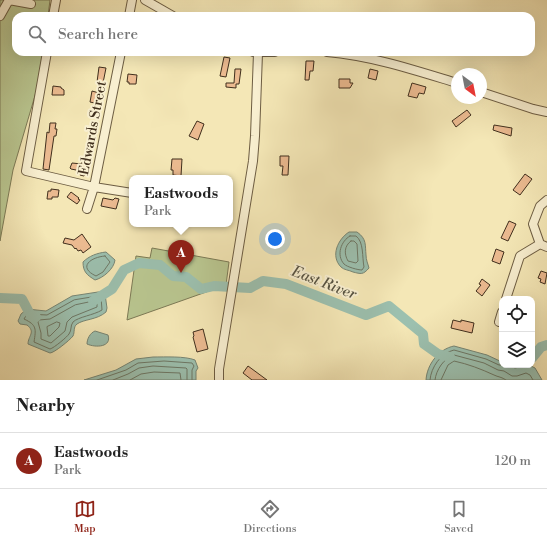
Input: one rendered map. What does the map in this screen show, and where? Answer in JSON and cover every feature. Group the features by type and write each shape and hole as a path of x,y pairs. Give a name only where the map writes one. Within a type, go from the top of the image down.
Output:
{"street":[{"path":"0,16 10,0 31,4"},
{"path":"54,12 56,0"},
{"path":"129,12 132,0"},
{"path":"145,0 166,12"},
{"path":"46,56 26,171 94,188 129,193"},
{"name":"Edwards Street","path":"87,209 94,188 120,56"},
{"path":"219,380 219,369 235,277 255,136 255,56"},
{"path":"357,56 404,67 451,81"},
{"path":"487,94 532,109 547,112"},
{"path":"507,296 520,256 543,246 533,224 540,206 547,200"}],"green space":[{"path":"0,0 50,0 48,12 12,12 12,56 44,56 42,72 13,170 0,241"},
{"path":"152,248 229,262 226,285 127,320 136,256 150,258"}],"water":[{"path":"349,232 357,232 364,240 366,259 369,268 363,273 358,273 341,267 336,258 339,243"},
{"path":"106,252 115,260 113,267 108,273 95,280 86,273 83,262 93,255"},
{"path":"98,292 105,294 107,308 106,312 99,317 77,324 73,336 62,346 50,353 28,344 31,334 30,327 20,324 18,321 21,314 27,309 46,311 72,296"},
{"path":"95,331 108,335 108,342 102,346 87,344 89,336"},
{"path":"454,346 487,355 499,361 499,368 535,368 542,380 426,380 431,363 443,350"},
{"path":"153,357 180,357 195,360 198,368 196,371 196,380 84,380 116,370 136,359"}],"building":[{"path":"224,57 230,58 226,77 220,76"},
{"path":"306,61 314,61 313,71 310,71 309,80 305,80"},
{"path":"99,67 106,68 103,83 97,82"},
{"path":"235,69 241,69 239,84 236,84 236,88 226,87 226,83 234,83"},
{"path":"370,69 378,71 376,80 368,78"},
{"path":"128,74 137,75 136,84 129,84 129,82 127,82"},
{"path":"339,79 350,79 350,83 353,83 350,88 339,88"},
{"path":"412,83 426,87 424,94 419,93 417,98 408,96"},
{"path":"53,86 61,87 64,90 64,95 52,95"},
{"path":"92,91 99,93 99,104 90,102"},
{"path":"467,110 471,115 456,127 452,121"},
{"path":"197,121 204,124 198,140 189,136"},
{"path":"50,123 56,123 55,129 57,129 56,136 54,136 49,170 43,169 47,132 49,133"},
{"path":"494,125 512,128 511,136 493,130"},
{"path":"280,156 289,156 288,175 282,175 283,166 280,166"},
{"path":"172,159 182,159 181,175 173,175 173,170 171,170"},
{"path":"82,162 86,163 88,166 87,174 84,176 80,175 81,171 70,168 72,163 82,164"},
{"path":"525,174 532,179 520,195 513,190"},
{"path":"51,189 59,190 58,197 47,199 48,191 51,191"},
{"path":"71,192 80,200 77,204 67,197"},
{"path":"103,198 113,200 115,198 119,199 116,209 101,206"},
{"path":"509,221 516,224 508,241 501,238"},
{"path":"82,234 91,247 83,253 81,250 78,251 76,248 75,249 72,245 63,243 65,238 74,240"},
{"path":"496,249 504,252 500,264 492,261"},
{"path":"541,271 547,273 545,284 540,282 541,279 538,278"},
{"path":"482,279 490,285 482,296 476,291 481,285 479,284"},
{"path":"453,320 474,323 472,333 451,328"},
{"path":"203,329 208,349 197,352 193,332"},
{"path":"248,366 267,380 252,380 243,373"}],"waterway":[{"name":"East River","path":"93,301 112,289 124,270 139,263 160,265 173,276 186,277 201,289 214,286 250,288 263,281 286,284 366,315 389,306 423,334 424,344 438,354 450,357"},
{"name":"East River","path":"0,298 22,299 31,316 36,317"},
{"name":"East River","path":"535,354 541,347 547,345"}],"place":[{"name":"Eastwoods","path":"181,273"}]}
